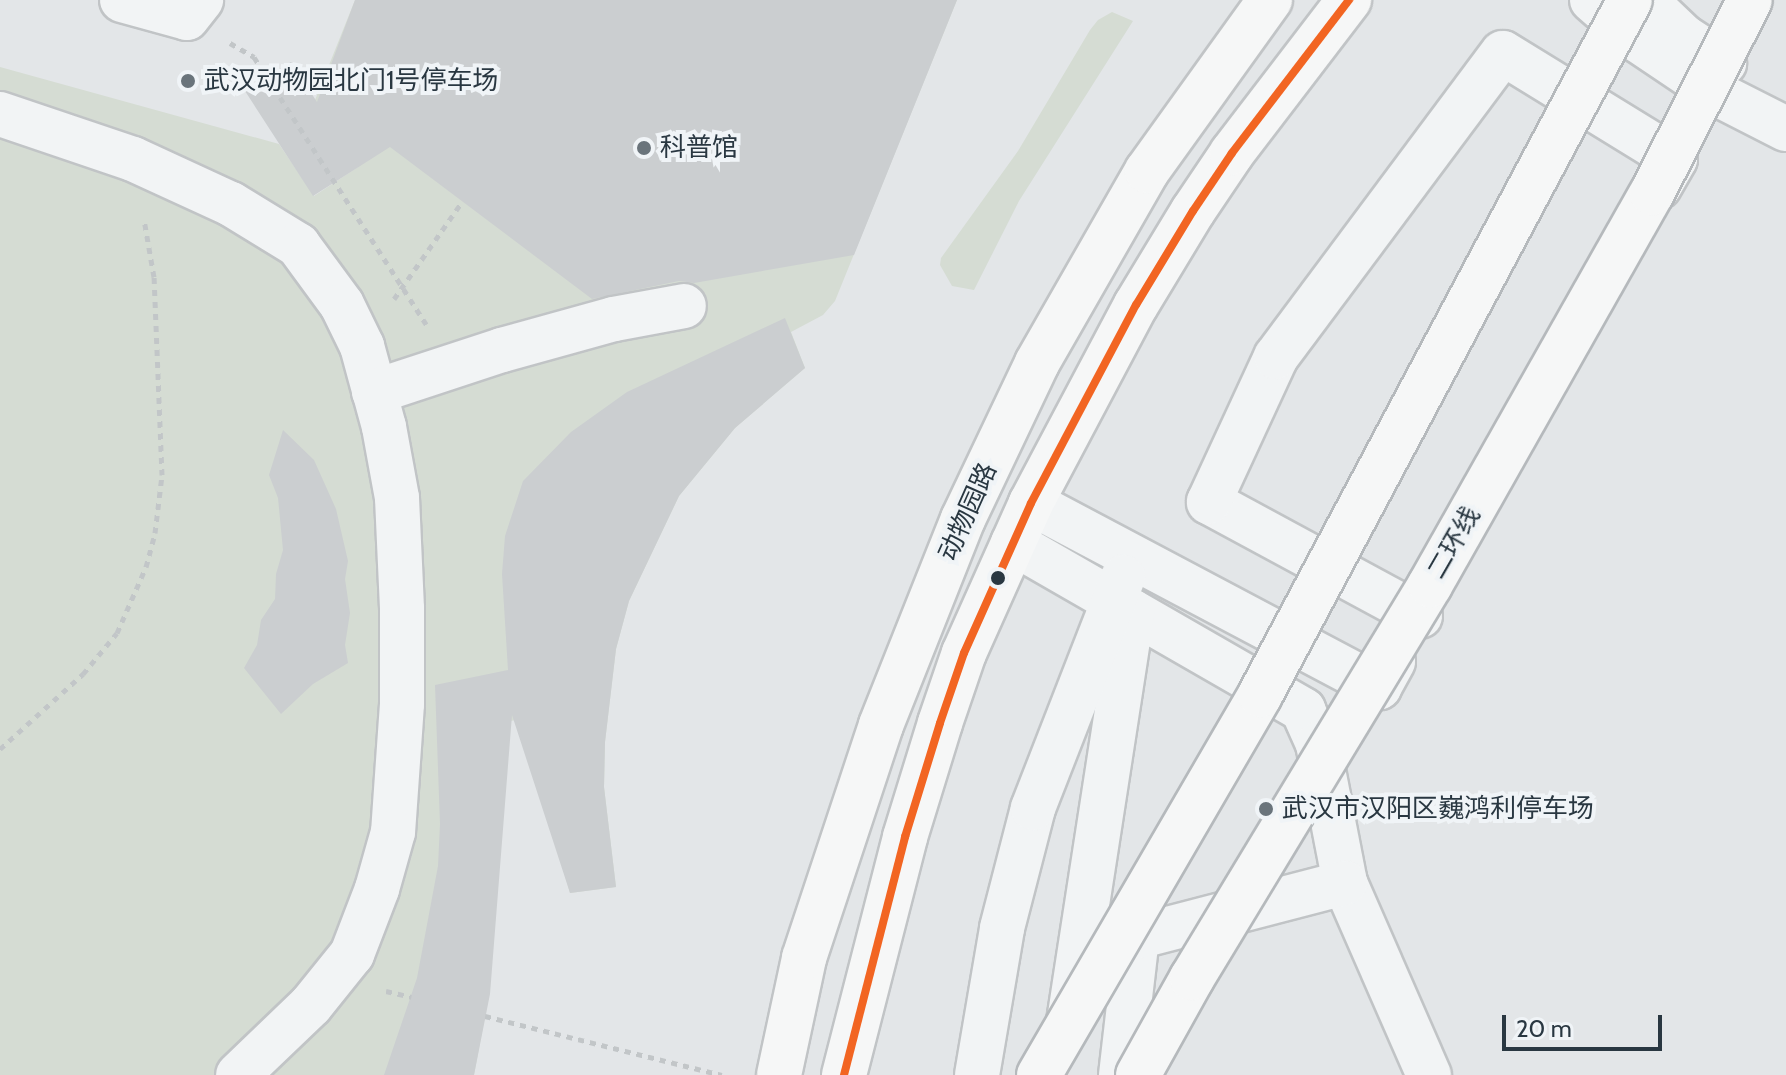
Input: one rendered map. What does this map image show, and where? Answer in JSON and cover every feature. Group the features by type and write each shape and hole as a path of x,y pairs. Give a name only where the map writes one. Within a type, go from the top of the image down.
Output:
{"main road":[{"name":"动物园路","path":"779,1075 804,958 881,725 963,519 1037,363 1147,171 1270,0"},
{"name":"动物园路","path":"844,1075 897,866 940,723 964,653 1031,503 1136,305 1193,211 1232,153 1349,0"},
{"path":"1039,1075 1260,695 1630,0"},
{"name":"二环线","path":"1138,1075 1192,978 1438,571 1652,193 1750,0"}],"lane":[{"path":"122,0 194,9"},
{"path":"1592,0 1639,41 1709,89 1786,129"},
{"path":"1645,0 1684,37 1734,69 1786,95"},
{"path":"1031,503 1379,687 1420,616 1675,159 1503,53 1276,357 1209,502 1420,616"},
{"path":"0,114 133,159 231,204 298,245 342,305 362,346 374,392 397,498 402,609 402,704 393,832 377,889 352,954 311,1005 238,1075"},
{"path":"374,392 614,319 684,306"},
{"path":"1013,543 1303,710 1318,744 1345,883 1429,1075"},
{"path":"1060,1075 1131,556"},
{"path":"977,1075 1002,928 1033,808 1123,607"},
{"path":"1121,1075 1137,937 1345,883"}],"path":[{"path":"194,9 254,57 453,366"},
{"path":"0,749 83,674 117,633 146,567 155,533 162,475 154,277 133,159"},
{"path":"362,346 462,202"},
{"path":"485,1016 722,1075"}],"shaded area":[{"path":"355,0 957,0 835,301 823,315 791,332 805,368 735,428 679,496 629,601 616,649 605,742 604,787 616,887 570,893 521,719 494,724 485,1016 474,1075 0,1075 0,67 279,144 314,196 358,167 315,100"},
{"path":"1112,12 1133,21 1019,201 974,290 952,286 940,265 941,258 1018,151 1090,30 1098,20"}],"building":[{"name":"科普馆","path":"355,0 957,0 854,255 694,283 679,281 592,299 390,147 313,196 245,91 291,62 317,102"},
{"path":"785,318 805,368 735,428 679,496 629,601 616,649 605,742 604,787 616,887 570,893 512,715 490,994 474,1075 384,1075 417,978 438,866 440,824 435,685 508,670 502,574 505,536 523,481 571,432 627,392"},
{"path":"283,430 314,460 336,509 348,561 345,579 350,613 345,645 348,663 313,684 281,714 244,668 257,645 261,620 275,599 276,574 283,550 278,498 269,475"}],"transit line":[{"path":"844,1075 905,837 940,723 964,653 1031,503 1136,305 1193,211 1232,153 1349,0"}],"place":[{"name":"武汉动物园北门1号停车场","path":"188,81"},
{"name":"科普馆","path":"644,148"},
{"name":"武汉市汉阳区巍鸿利停车场","path":"1266,809"}]}
